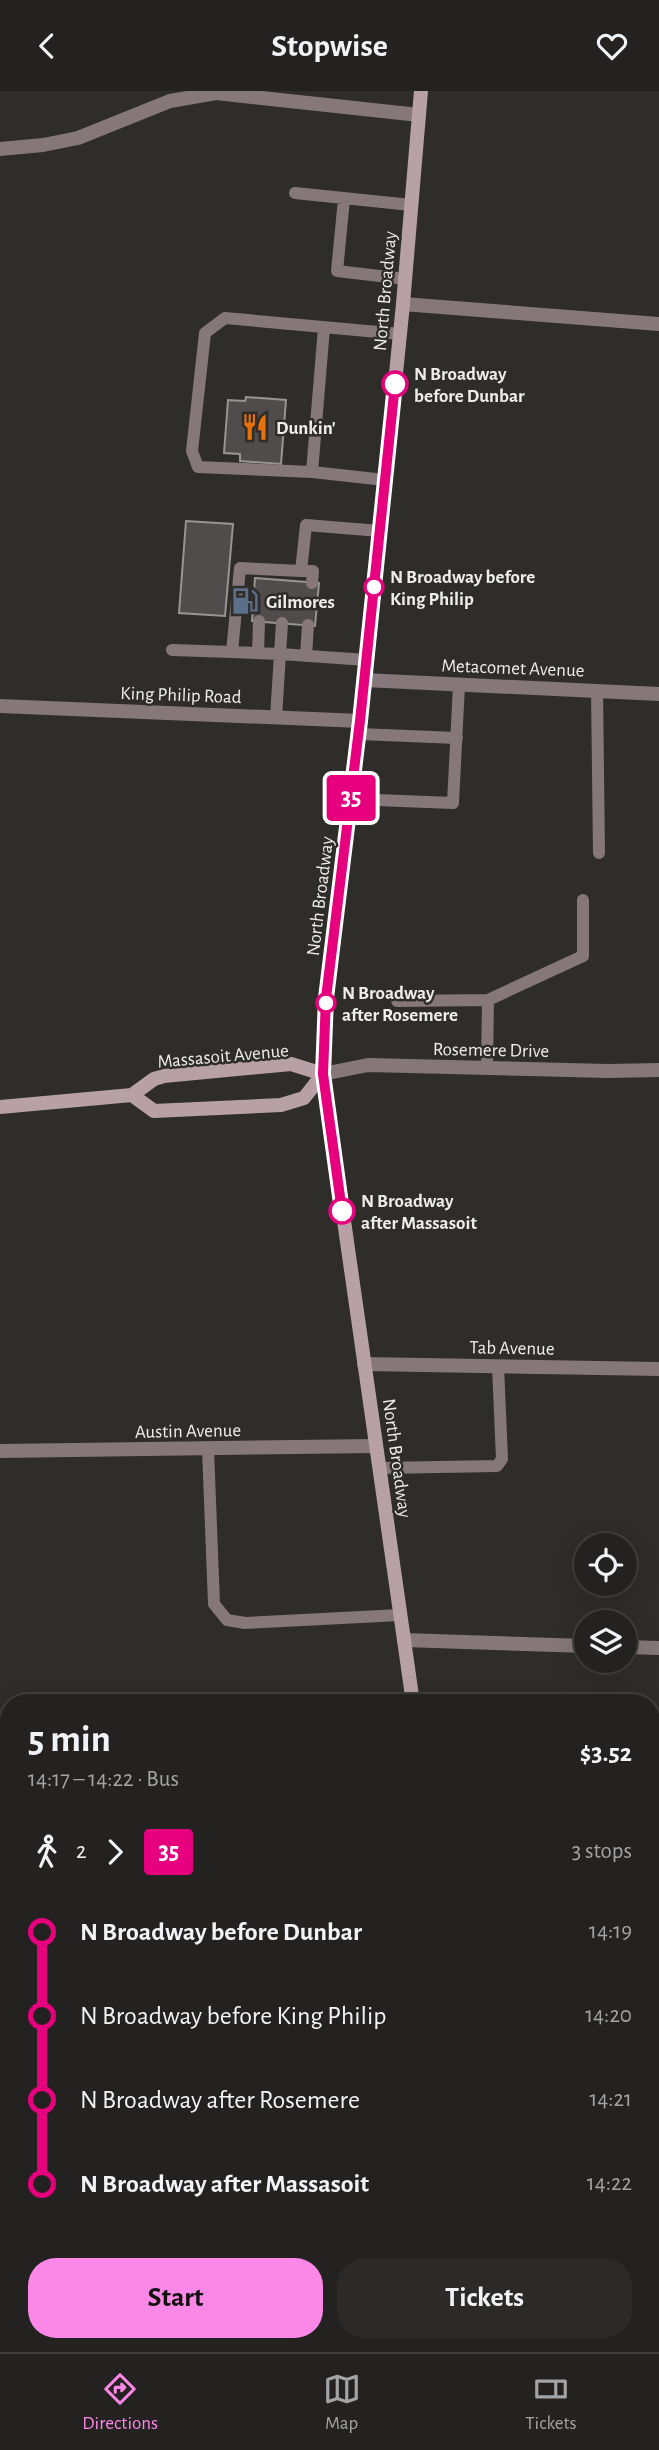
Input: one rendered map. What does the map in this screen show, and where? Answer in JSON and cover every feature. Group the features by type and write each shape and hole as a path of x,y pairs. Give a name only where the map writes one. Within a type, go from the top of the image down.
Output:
{"main road":[{"name":"North Broadway","path":"412,1694 323,1074 326,998 360,727 403,305 421,91"},
{"name":"Massasoit Avenue","path":"0,1107 132,1095 154,1079 164,1076 291,1064 323,1074"},
{"path":"132,1095 153,1111 164,1112 281,1105 303,1098 323,1074"}],"street":[{"path":"0,149 78,138 166,96 216,93 419,115"},
{"path":"403,305 659,324"},
{"name":"Metacomet Avenue","path":"364,680 659,694"},
{"name":"King Philip Road","path":"0,706 276,717 360,727"},
{"name":"Rosemere Drive","path":"323,1074 368,1065 659,1070"},
{"name":"Tab Avenue","path":"364,1364 659,1369"},
{"name":"Austin Avenue","path":"0,1451 376,1446"},
{"path":"404,1640 574,1646"},
{"path":"637,1647 659,1648"}],"lane":[{"path":"295,193 411,205"},
{"path":"344,198 337,271 405,279"},
{"path":"385,479 312,472 198,467 192,451 205,333 225,318 400,334"},
{"path":"312,472 324,328"},
{"path":"301,571 306,525 380,531"},
{"path":"232,652 240,568 262,574 284,575 313,571 312,583"},
{"path":"258,653 259,621"},
{"path":"276,717 282,623"},
{"path":"306,656 309,625"},
{"path":"172,650 367,660"},
{"path":"351,799 453,803 460,685"},
{"path":"597,690 599,853"},
{"path":"360,727 457,739"},
{"path":"397,1001 488,1000 583,956 583,899"},
{"path":"487,1068 488,1000"},
{"path":"379,1468 497,1466 502,1459 498,1366"},
{"path":"208,1449 214,1604 227,1620 245,1623 400,1615"}],"building":[{"name":"Dunkin'","path":"246,397 286,400 281,464 240,461 240,454 224,453 228,400 245,401"},
{"path":"186,521 233,524 225,616 179,613"},
{"path":"255,578 319,583 315,626 252,621"}],"bus line":[{"name":"35","path":"342,1211 323,1074 326,998 360,721 395,384"}],"place":[{"name":"N Broadway before Dunbar","path":"395,384"},
{"name":"Dunkin'","path":"255,427"},
{"name":"N Broadway before King Philip","path":"374,587"},
{"name":"Gilmores","path":"245,601"},
{"name":"N Broadway after Rosemere","path":"326,1003"},
{"name":"N Broadway after Massasoit","path":"342,1211"}]}
